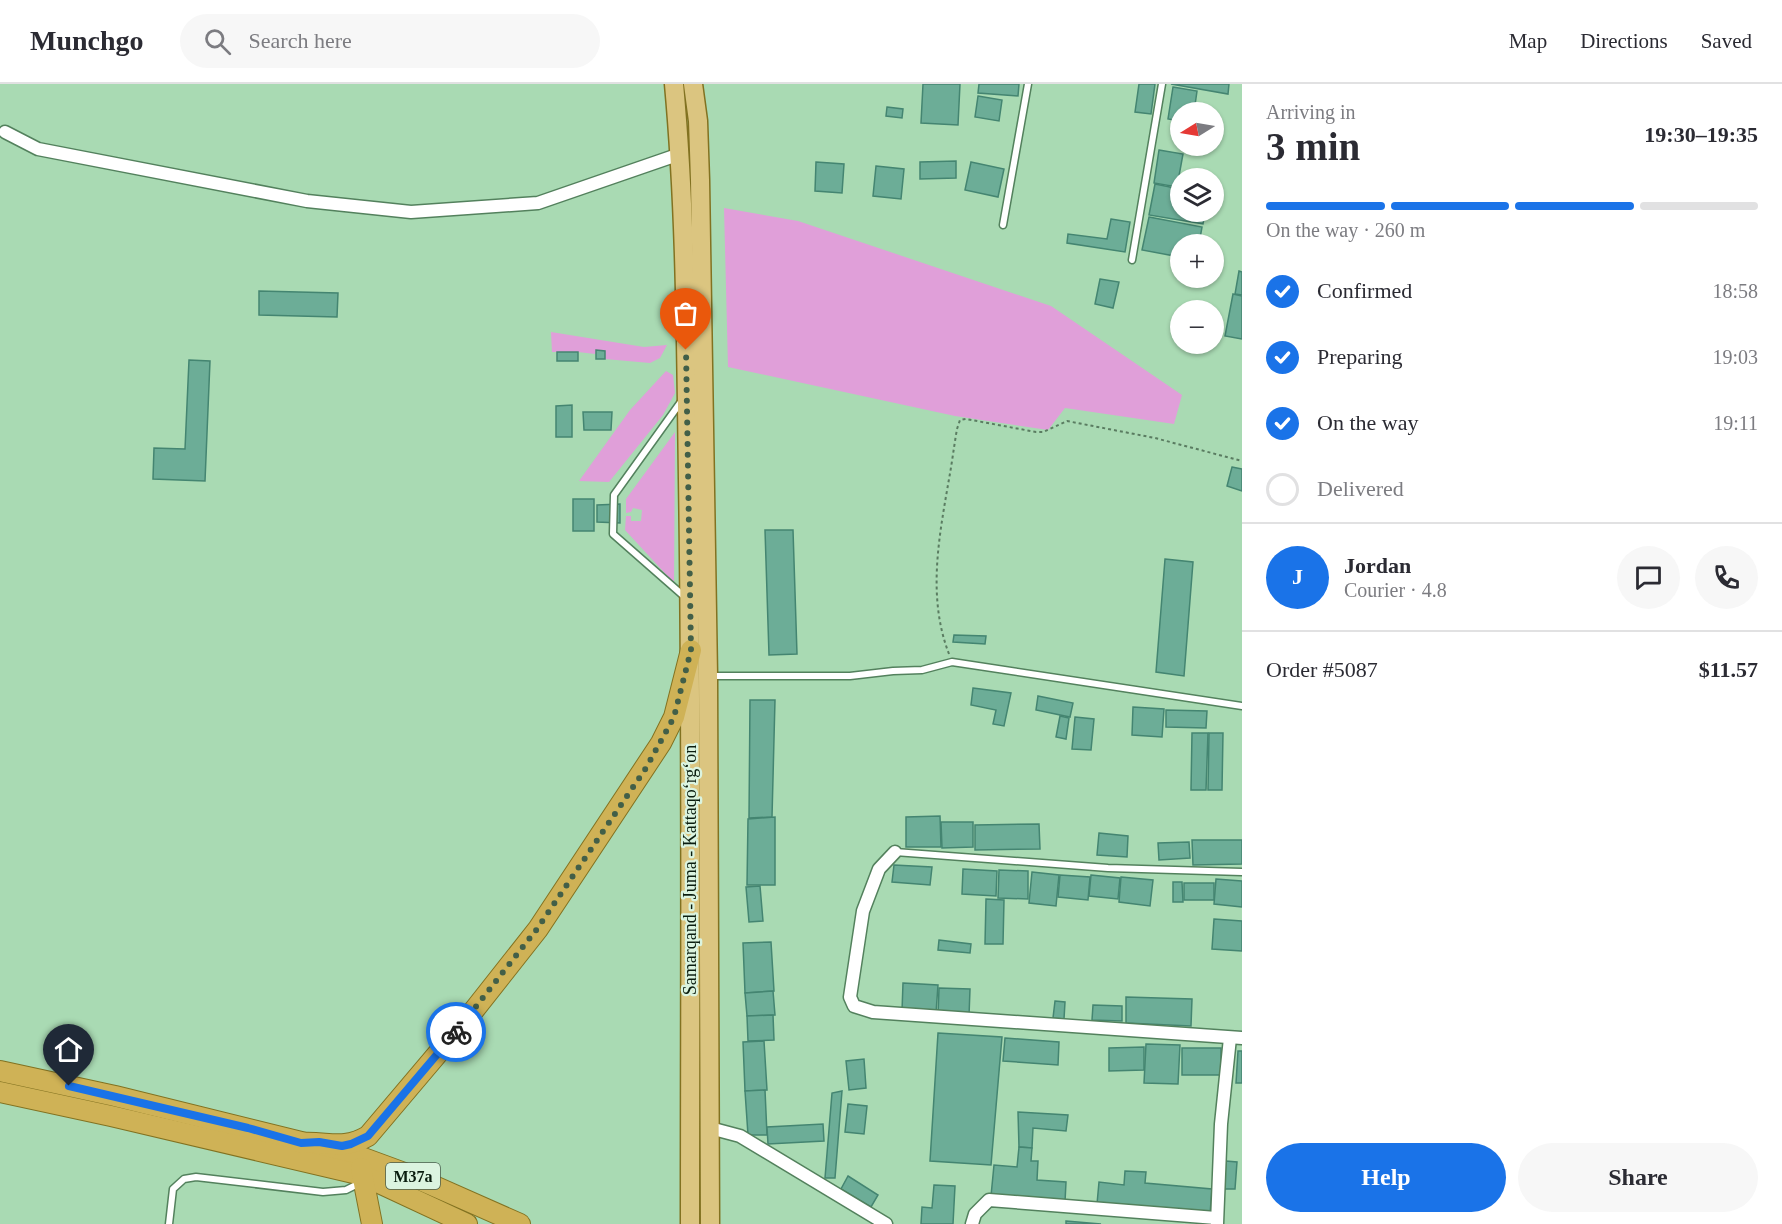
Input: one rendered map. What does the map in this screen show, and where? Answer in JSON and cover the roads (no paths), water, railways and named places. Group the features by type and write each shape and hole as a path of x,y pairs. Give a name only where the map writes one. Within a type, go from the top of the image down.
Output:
{"highway":[{"name":"M37a","path":"301,1143 319,1142 342,1146 368,1136 503,974 537,929 661,743 674,717 691,650"},
{"name":"M37a","path":"0,1071 115,1096 301,1143 467,1224"},
{"name":"M37A","path":"0,1092 333,1167 346,1175 359,1172 372,1222"},
{"name":"M37a","path":"359,1172 407,1174 520,1224"}],"main road":[{"name":"Samarqand - Juma - Kattaqo‘rg‘on","path":"674,84 680,154 691,650 690,1224"},
{"name":"Samarqand - Juma - Kattaqo‘rg‘on","path":"693,84 698,121 700,192 708,676 710,1224"}],"street":[{"path":"5,132 38,149 307,201 411,212 538,203 680,154"},
{"path":"895,852 879,869 863,911 850,997 854,1006 873,1012 1236,1038 1221,1124 1216,1221 989,1200 975,1214 972,1224"},
{"path":"710,1128 740,1136 886,1224"}],"lane":[{"path":"1003,225 1028,84"},
{"path":"1132,260 1161,84"},
{"path":"687,394 614,495 613,534 690,602"},
{"path":"708,676 850,676 922,670 952,662 1242,706"},
{"path":"895,852 1108,868 1242,872"},
{"path":"169,1224 173,1189 184,1179 196,1177 323,1192 346,1190 359,1172"}]}
